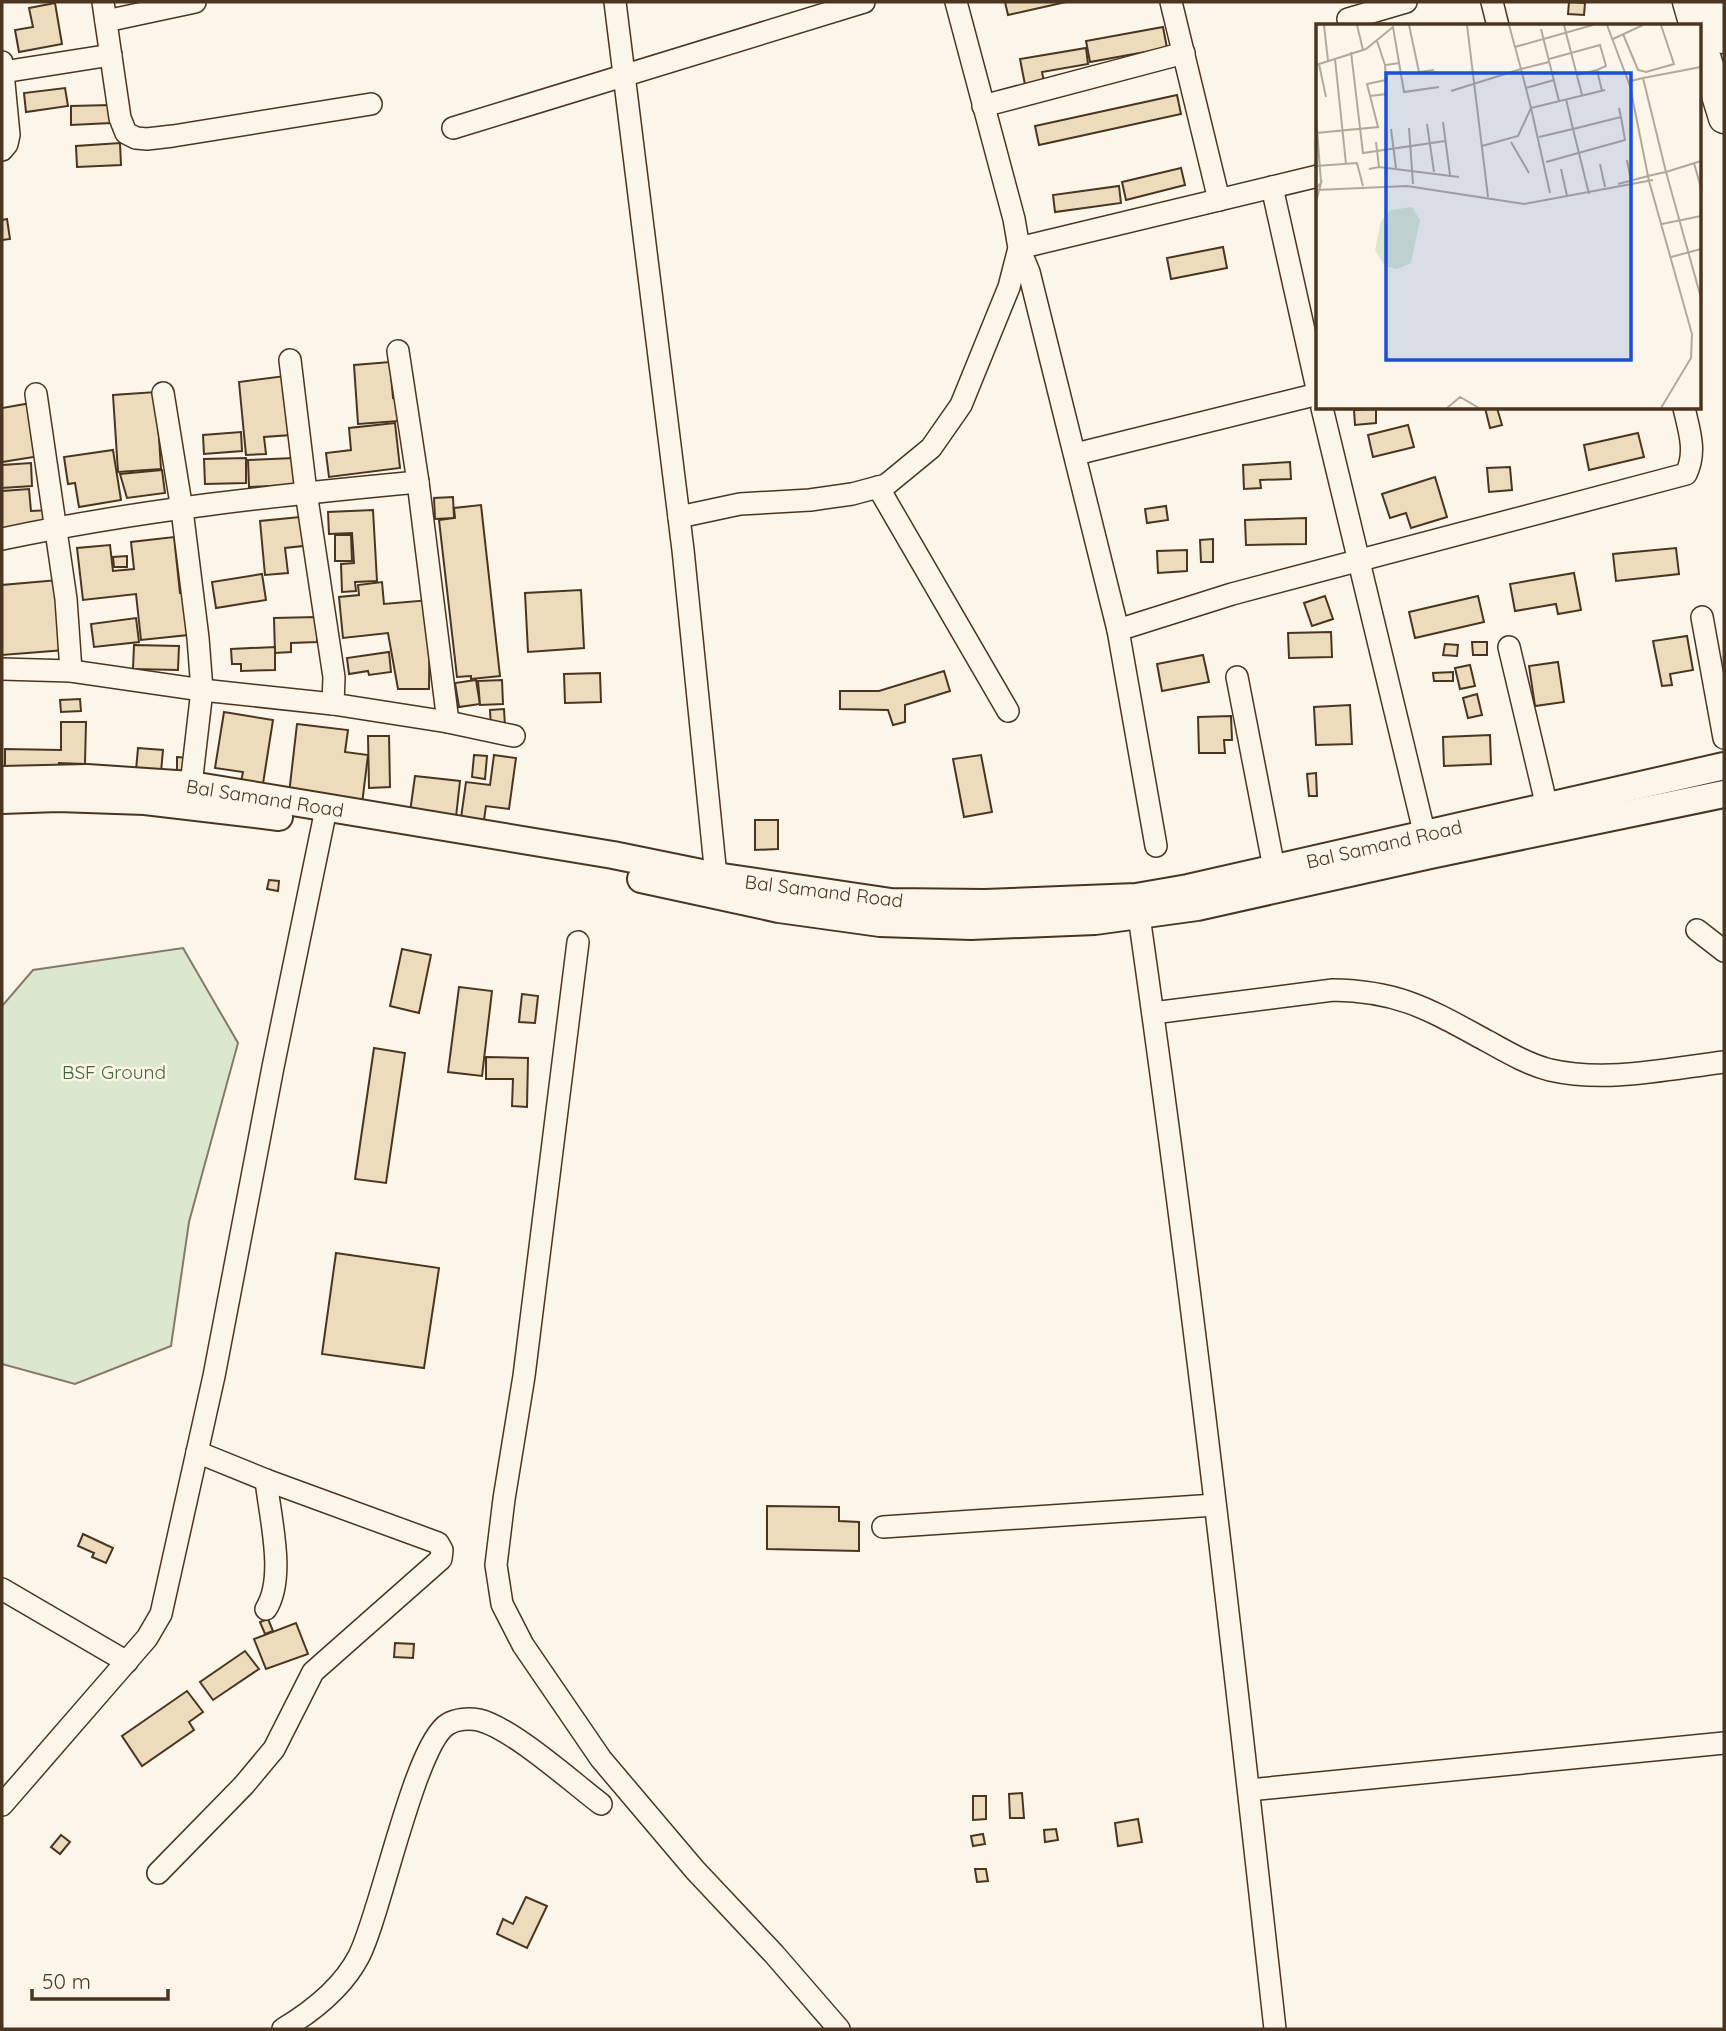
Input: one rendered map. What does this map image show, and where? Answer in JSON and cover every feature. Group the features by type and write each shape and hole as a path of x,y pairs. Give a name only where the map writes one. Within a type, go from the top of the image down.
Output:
{"highway":[{"path":"1688,2 1694,24"},
{"path":"1712,2 1724,38"},
{"path":"1702,46 1724,118"}],"main road":[{"name":"Bal Samand Road","path":"2,780 87,778 191,785 325,816 610,872 779,909 833,918 922,926 971,926 1094,921 1248,897 1547,807 1724,766"},
{"name":"Bal Samand Road","path":"2,800 58,798 145,801 325,816 613,855 716,876 891,902 985,903 1136,897 1274,869 1724,794"}],"street":[{"path":"195,2 105,11 120,118 126,133 136,138 173,136 371,104"},
{"path":"615,2 679,517 716,876"},
{"path":"453,128 864,2"},
{"path":"956,2 1014,219 1018,248 1029,272 1076,454 1118,630 1156,846"},
{"path":"1171,2 1219,200"},
{"path":"1347,16 1406,2"},
{"path":"1492,2 1498,24"},
{"path":"984,106 1184,53"},
{"path":"2,150 9,135 2,67 111,55"},
{"path":"1018,248 1316,176"},
{"path":"1272,187 1316,385"},
{"path":"679,517 740,504 810,500 852,494 886,485 930,448 961,405 1009,287 1018,248"},
{"path":"398,351 418,482 447,722"},
{"path":"290,360 306,492 334,677 333,704"},
{"path":"163,393 182,510 198,638 201,690 191,785"},
{"path":"36,394 66,599 71,671"},
{"path":"1076,454 1316,394"},
{"path":"1322,410 1427,845"},
{"path":"1118,630 1232,594 1686,474 1692,462 1692,445 1684,410"},
{"path":"2,538 55,527 306,492 418,482"},
{"path":"878,487 1008,711"},
{"path":"1702,617 1724,738"},
{"path":"1509,647 1547,807"},
{"path":"2,669 71,671 201,690 333,704 447,722 514,737"},
{"path":"1237,677 1274,869"},
{"path":"2,1805 147,1638 161,1614 197,1452 325,816"},
{"path":"1139,916 1215,1505 1275,2029"},
{"path":"1697,930 1724,951"},
{"path":"578,942 524,1376 496,1565 502,1604 523,1645 601,1759 695,1870 774,1954 839,2029"},
{"path":"1153,1013 1333,990 1362,990 1424,1006 1522,1060 1548,1069 1613,1076 1724,1062"},
{"path":"158,1873 244,1785 274,1749 313,1672 441,1559 442,1550 438,1543 197,1452"},
{"path":"266,1480 277,1572 275,1592 266,1609"},
{"path":"883,1527 1215,1505"},
{"path":"2,1589 127,1662"},
{"path":"283,2029 345,1979 359,1954 371,1925 413,1788 434,1738 447,1725 463,1719 493,1725 536,1753 601,1804"},
{"path":"1249,1790 1724,1743"}],"green space":[{"name":"BSF Ground","path":"183,948 238,1043 189,1222 171,1346 75,1384 2,1364 2,1006 33,970"}],"building":[{"path":"1005,2 1066,2 1008,15"},
{"path":"1569,2 1585,3 1584,15 1568,14"},
{"path":"55,3 62,44 19,52 15,30 33,27 29,8"},
{"path":"1163,27 1167,48 1090,62 1086,41"},
{"path":"1086,48 1088,64 1042,72 1045,87 1026,90 1020,59"},
{"path":"65,88 68,106 26,112 24,93"},
{"path":"1177,95 1181,114 1039,145 1035,126"},
{"path":"110,105 111,123 71,125 71,106"},
{"path":"120,143 121,165 77,167 76,146"},
{"path":"1181,168 1185,185 1126,200 1122,182"},
{"path":"1119,186 1121,203 1055,212 1053,195"},
{"path":"7,219 10,239 2,240 2,220"},
{"path":"1223,247 1227,268 1171,279 1167,258"},
{"path":"390,362 393,398 398,397 399,421 358,424 354,365"},
{"path":"285,376 291,435 264,437 266,454 246,455 239,382"},
{"path":"156,392 161,469 118,472 113,395"},
{"path":"31,403 40,456 2,462 2,408"},
{"path":"1354,410 1376,410 1376,423 1355,425"},
{"path":"1486,410 1498,410 1502,425 1490,428"},
{"path":"395,423 400,468 329,477 326,453 351,450 349,428"},
{"path":"1408,425 1414,447 1373,457 1368,435"},
{"path":"241,432 242,451 204,454 203,435"},
{"path":"1638,433 1644,457 1589,470 1584,445"},
{"path":"113,450 121,500 79,507 75,483 68,484 64,457"},
{"path":"246,458 246,483 205,484 204,459"},
{"path":"294,458 296,485 249,487 248,460"},
{"path":"1290,462 1291,479 1260,480 1261,488 1244,489 1243,465"},
{"path":"31,463 32,486 2,488 2,465"},
{"path":"1510,467 1512,490 1489,492 1487,468"},
{"path":"162,470 165,493 127,498 120,474"},
{"path":"1435,477 1447,517 1411,528 1406,513 1390,518 1382,494"},
{"path":"29,489 31,511 51,510 53,539 2,542 2,491"},
{"path":"453,497 454,518 435,519 434,498"},
{"path":"481,505 500,676 471,679 471,676 457,677 439,520 455,518 454,508"},
{"path":"1166,506 1168,520 1147,523 1145,509"},
{"path":"373,510 377,581 355,582 356,591 342,592 341,564 354,563 352,533 329,534 328,512"},
{"path":"310,516 312,545 285,548 288,573 265,575 260,521"},
{"path":"1306,518 1306,544 1246,545 1245,520"},
{"path":"335,535 351,535 352,561 335,561"},
{"path":"174,537 188,635 141,640 136,594 83,600 77,548 110,545 113,571 134,569 131,542"},
{"path":"1213,539 1213,562 1201,562 1200,540"},
{"path":"1676,548 1679,574 1616,581 1613,554"},
{"path":"1187,550 1187,571 1158,573 1157,551"},
{"path":"127,556 127,567 114,567 113,557"},
{"path":"1574,573 1581,610 1558,614 1556,604 1515,611 1510,584"},
{"path":"262,574 266,600 216,608 212,582"},
{"path":"58,580 65,650 2,655 2,585"},
{"path":"382,582 384,604 430,600 429,689 398,689 388,633 343,638 339,597 359,595 358,585"},
{"path":"581,590 584,648 528,652 525,593"},
{"path":"1325,596 1333,619 1312,626 1304,603"},
{"path":"1478,596 1484,622 1415,638 1409,612"},
{"path":"317,617 317,642 291,643 291,652 275,653 274,618"},
{"path":"136,618 139,642 94,647 91,624"},
{"path":"1331,632 1332,657 1289,658 1288,633"},
{"path":"1687,636 1693,670 1670,674 1672,685 1662,686 1653,641"},
{"path":"1472,642 1487,642 1487,655 1473,655"},
{"path":"1445,644 1458,645 1457,656 1443,655"},
{"path":"134,645 179,646 178,670 133,669"},
{"path":"275,647 275,670 241,671 241,664 232,664 231,649"},
{"path":"389,652 391,672 349,674 347,658"},
{"path":"1203,655 1209,682 1162,691 1157,664"},
{"path":"1558,662 1564,702 1535,706 1529,666"},
{"path":"1470,665 1475,686 1460,689 1455,668"},
{"path":"944,671 950,691 905,705 905,722 893,725 888,710 840,709 840,691 879,691"},
{"path":"1453,672 1453,681 1434,681 1433,673"},
{"path":"600,673 601,702 565,703 564,674"},
{"path":"476,680 480,704 459,707 455,683"},
{"path":"502,680 503,704 480,705 478,681"},
{"path":"1477,694 1482,715 1468,718 1463,698"},
{"path":"80,699 81,711 61,712 60,700"},
{"path":"1350,705 1352,744 1316,745 1314,707"},
{"path":"504,709 505,726 491,727 490,710"},
{"path":"224,712 273,720 262,790 240,787 243,772 215,768"},
{"path":"1231,716 1232,740 1224,740 1225,753 1199,753 1198,717"},
{"path":"61,722 86,722 85,764 59,763 59,772 5,771 5,749 61,750"},
{"path":"297,724 348,730 345,752 368,755 362,804 289,794"},
{"path":"1490,735 1491,764 1444,766 1443,737"},
{"path":"368,736 389,736 390,787 369,788"},
{"path":"138,748 163,750 161,772 136,770"},
{"path":"474,755 487,756 485,779 472,777"},
{"path":"494,755 516,758 509,809 486,806 484,820 461,818 466,782 490,785"},
{"path":"981,755 992,812 964,817 953,759"},
{"path":"177,757 187,758 186,771 177,771"},
{"path":"1316,773 1317,796 1309,796 1307,774"},
{"path":"415,776 460,781 456,817 410,812"},
{"path":"755,820 778,820 778,849 755,850"},
{"path":"269,880 279,881 278,891 267,889"},
{"path":"402,949 431,955 419,1013 390,1006"},
{"path":"459,987 492,991 482,1076 448,1072"},
{"path":"522,994 538,996 535,1023 519,1022"},
{"path":"374,1048 405,1053 386,1183 355,1179"},
{"path":"486,1057 528,1058 527,1107 512,1106 513,1079 486,1079"},
{"path":"336,1253 439,1268 424,1368 322,1354"},
{"path":"767,1506 839,1507 839,1521 859,1522 859,1551 767,1549"},
{"path":"83,1534 113,1548 106,1563 92,1557 94,1553 78,1546"},
{"path":"268,1619 273,1631 265,1634 260,1622"},
{"path":"296,1623 308,1654 266,1669 254,1639"},
{"path":"395,1643 414,1644 413,1658 394,1657"},
{"path":"245,1651 259,1669 213,1700 200,1682"},
{"path":"187,1691 203,1712 189,1722 194,1730 142,1766 122,1736"},
{"path":"1022,1793 1024,1818 1010,1818 1009,1794"},
{"path":"973,1796 986,1796 986,1819 973,1820"},
{"path":"1138,1819 1142,1842 1118,1846 1115,1823"},
{"path":"1056,1829 1058,1840 1045,1842 1044,1830"},
{"path":"983,1834 985,1844 973,1846 971,1836"},
{"path":"61,1835 70,1842 60,1854 51,1847"},
{"path":"975,1869 986,1869 988,1881 977,1882"},
{"path":"526,1897 547,1906 527,1948 497,1934 503,1919 513,1924"}]}
